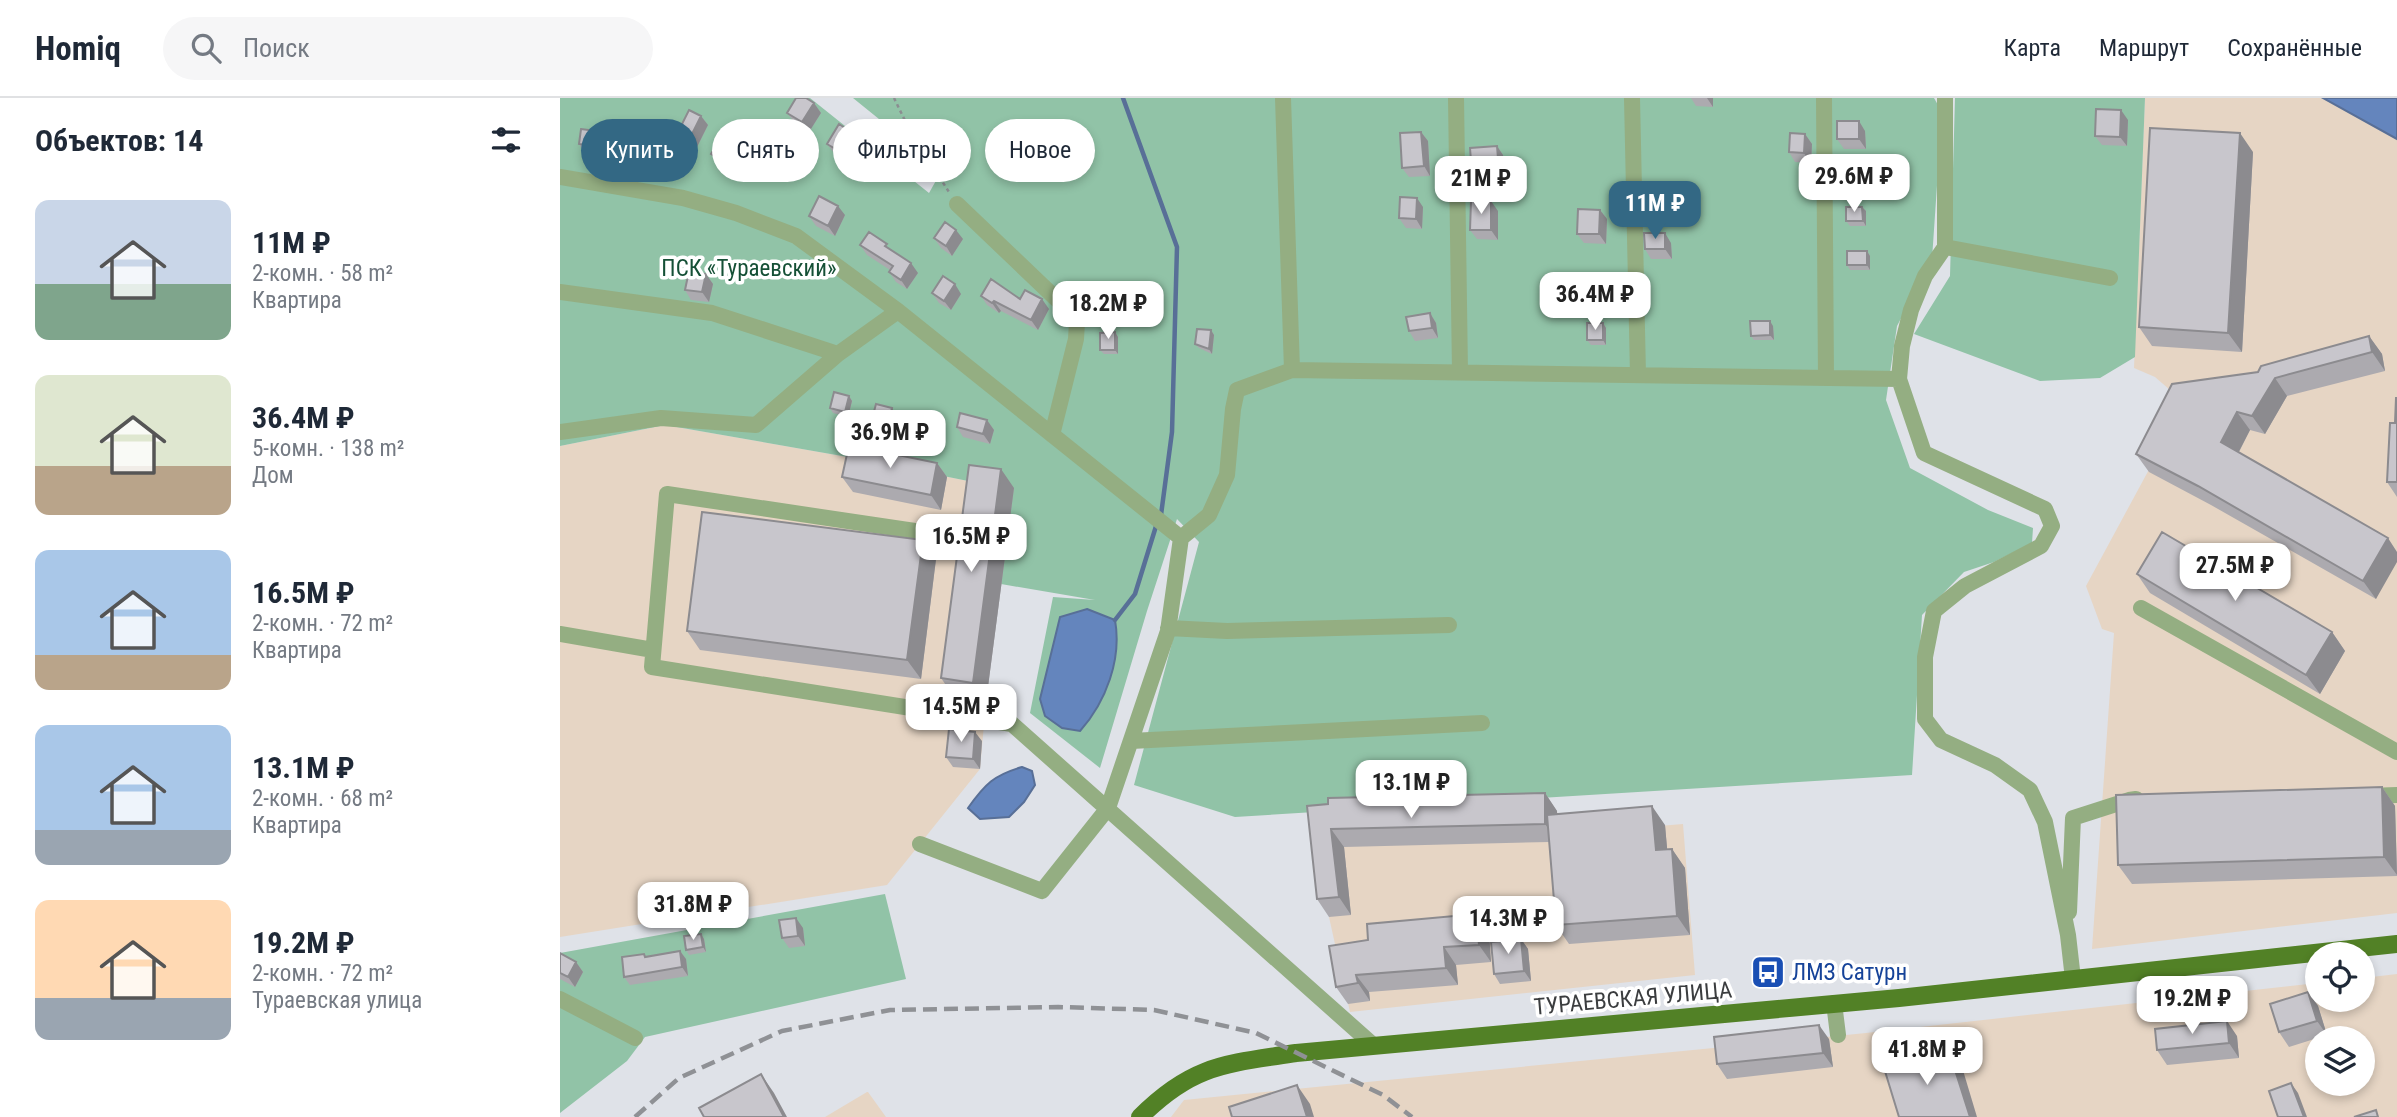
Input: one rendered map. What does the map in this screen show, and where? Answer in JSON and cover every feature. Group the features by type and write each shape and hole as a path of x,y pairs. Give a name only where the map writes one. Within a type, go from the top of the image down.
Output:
{"main road":[{"name":"ТУРАЕВСКАЯ УЛИЦА","path":"1140,1117 1158,1098 1185,1079 1218,1065 1296,1053 1835,1003 2397,944"}],"street":[{"path":"1283,98 1293,370"},
{"path":"1456,98 1460,372"},
{"path":"1632,98 1638,375"},
{"path":"1824,98 1826,378"},
{"path":"1945,98 1945,247 1926,276 1911,310 1902,346 1899,379 1924,453 2045,509 2052,526 2041,546 1965,586 1934,611 1925,657 1925,719 1941,740 1995,765 2030,790 2045,821 2068,935 2073,979"},
{"path":"560,177 683,198 736,212 796,236 898,311 1181,538"},
{"path":"957,204 1068,310 1077,322 1076,339 1052,435"},
{"path":"1945,247 2110,278"},
{"path":"560,292 712,313 838,354"},
{"path":"560,432 661,418 756,425 838,354 898,311"},
{"path":"920,844 1042,891 1108,808 1168,628 1181,538 1209,515 1227,475 1237,390 1293,370 1899,379"},
{"path":"935,534 667,494 652,667 1012,724 1373,1045"},
{"path":"2141,608 2397,752"},
{"path":"1168,628 1227,631 1449,625"},
{"path":"560,634 653,650"},
{"path":"1131,741 1482,723"},
{"path":"2357,796 2397,795"},
{"path":"2068,935 2073,818 2129,800 2156,799"},
{"path":"560,999 635,1038"},
{"path":"1835,1003 1838,1035"}],"path":[{"path":"894,98 911,133 957,204"}],"shaded area":[{"path":"2145,98 2397,98 2397,913 2092,949 2114,633 2102,629 2086,586 2185,403 2155,377 2134,368"},
{"path":"665,425 983,484 986,702 980,769 887,885 560,937 560,446"},
{"path":"1557,811 1561,834 1683,824 1695,975 1350,1012 1329,917 1319,824"},
{"path":"2397,974 2397,1117 1171,1117 1184,1100 1866,1033 2305,984 2305,1012 2375,1012 2375,977"},
{"path":"867,1092 886,1117 825,1117"}],"green space":[{"name":"ПСК «Тураевский»","path":"560,98 810,98 836,119 833,119 833,182 915,182 929,193 935,182 971,182 971,119 879,119 853,98 1934,98 1942,112 1932,259 1897,326 1886,400 1910,468 1988,510 2033,528 2032,543 1994,562 1964,572 1922,615 1912,775 1235,817 1134,785 1199,542 1177,519 1100,768 1030,713 1053,597 1095,600 1001,584 983,484 665,425 560,446"},
{"path":"1955,98 2145,98 2135,357 2100,378 2040,381 1914,334 1950,276"},
{"path":"885,894 906,979 645,1037 627,1061 560,1113 560,953"}],"water":[{"path":"2323,98 2397,98 2397,139"},
{"path":"1087,609 1115,620 1117,635 1110,679 1097,707 1080,731 1062,728 1045,716 1040,699 1060,617"},
{"path":"1022,767 1032,771 1035,785 1024,802 1009,817 980,819 968,808 991,782 1004,773"}],"building":[{"path":"796,98 806,98 814,103 804,119 797,119 787,113"},
{"path":"2096,109 2121,110 2120,137 2095,136"},
{"path":"689,110 701,116 698,122 698,119 684,119"},
{"path":"1837,121 1859,121 1859,139 1837,139"},
{"path":"2150,128 2240,133 2228,333 2139,327"},
{"path":"1421,132 1424,166 1402,168 1400,133"},
{"path":"1790,133 1805,134 1804,153 1789,152"},
{"path":"833,134 833,147 827,144"},
{"path":"1497,146 1499,171 1472,174 1470,148"},
{"path":"1665,191 1666,206 1652,208 1650,192"},
{"path":"819,196 838,206 828,226 809,216"},
{"path":"1400,197 1417,198 1416,219 1399,218"},
{"path":"1471,201 1491,201 1491,230 1470,230"},
{"path":"1846,207 1862,207 1863,221 1846,221"},
{"path":"1578,209 1600,210 1599,234 1577,234"},
{"path":"945,222 956,230 946,246 934,238"},
{"path":"869,232 911,263 901,280 889,272 893,266 860,245"},
{"path":"1644,233 1665,233 1665,249 1645,249"},
{"path":"1847,251 1867,251 1867,265 1847,265"},
{"path":"689,271 706,274 702,292 685,290"},
{"path":"943,276 955,284 944,301 932,293"},
{"path":"991,279 1020,299 1025,290 1042,299 1031,320 981,296"},
{"path":"1430,313 1432,328 1409,331 1406,317"},
{"path":"1750,321 1770,321 1770,335 1751,336"},
{"path":"1587,323 1603,323 1603,340 1587,340"},
{"path":"1197,329 1211,330 1209,349 1195,344"},
{"path":"1115,332 1115,350 1100,350 1100,333"},
{"path":"2369,336 2372,352 2275,378 2252,416 2237,412 2221,442 2388,538 2363,581 2198,486 2136,454 2172,384 2258,372 2261,366"},
{"path":"834,392 849,396 845,412 830,408"},
{"path":"2396,398 2397,482 2387,482 2390,423 2395,423"},
{"path":"876,404 892,408 888,423 872,419"},
{"path":"918,413 937,416 934,431 916,428"},
{"path":"960,413 987,420 983,434 957,427"},
{"path":"849,445 937,463 931,495 842,477"},
{"path":"969,465 1001,469 973,683 941,678"},
{"path":"702,512 923,540 907,660 687,631"},
{"path":"2162,532 2332,632 2306,675 2137,574"},
{"path":"949,729 975,732 973,759 946,757"},
{"path":"2382,787 2384,857 2118,865 2116,795"},
{"path":"1545,793 1545,824 1331,829 1339,897 1317,899 1307,806 1328,804 1328,798"},
{"path":"1652,806 1656,850 1672,849 1677,916 1556,925 1547,815"},
{"path":"1476,914 1479,945 1444,947 1446,968 1356,975 1358,983 1336,987 1329,946 1368,940 1367,924"},
{"path":"796,918 798,936 782,938 779,920"},
{"path":"701,934 703,947 686,950 684,936"},
{"path":"1521,939 1524,971 1494,974 1491,942"},
{"path":"680,951 682,967 624,977 622,957 644,954 645,957"},
{"path":"560,953 576,962 568,977 560,973"},
{"path":"2305,993 2305,1012 2314,1012 2317,1021 2279,1032 2270,1004"},
{"path":"2227,1021 2229,1043 2157,1050 2155,1029"},
{"path":"1819,1025 1823,1053 1717,1064 1714,1037"},
{"path":"1948,1048 1970,1117 1899,1117 1884,1068"},
{"path":"761,1074 784,1117 704,1117 699,1108"},
{"path":"2291,1083 2304,1117 2278,1117 2269,1091"},
{"path":"1297,1085 1307,1117 1232,1117 1229,1107"},
{"path":"2376,1110 2378,1117 2354,1117"}],"waterway":[{"path":"1123,98 1177,247 1172,432 1161,515"},
{"path":"1115,620 1135,594 1157,523"}],"railway":[{"path":"635,1117 679,1078 782,1031 890,1010 1058,1007 1154,1010 1256,1033 1383,1095 1412,1117"}],"place":[{"name":"ЛМЗ Сатурн","path":"1768,972"}]}
